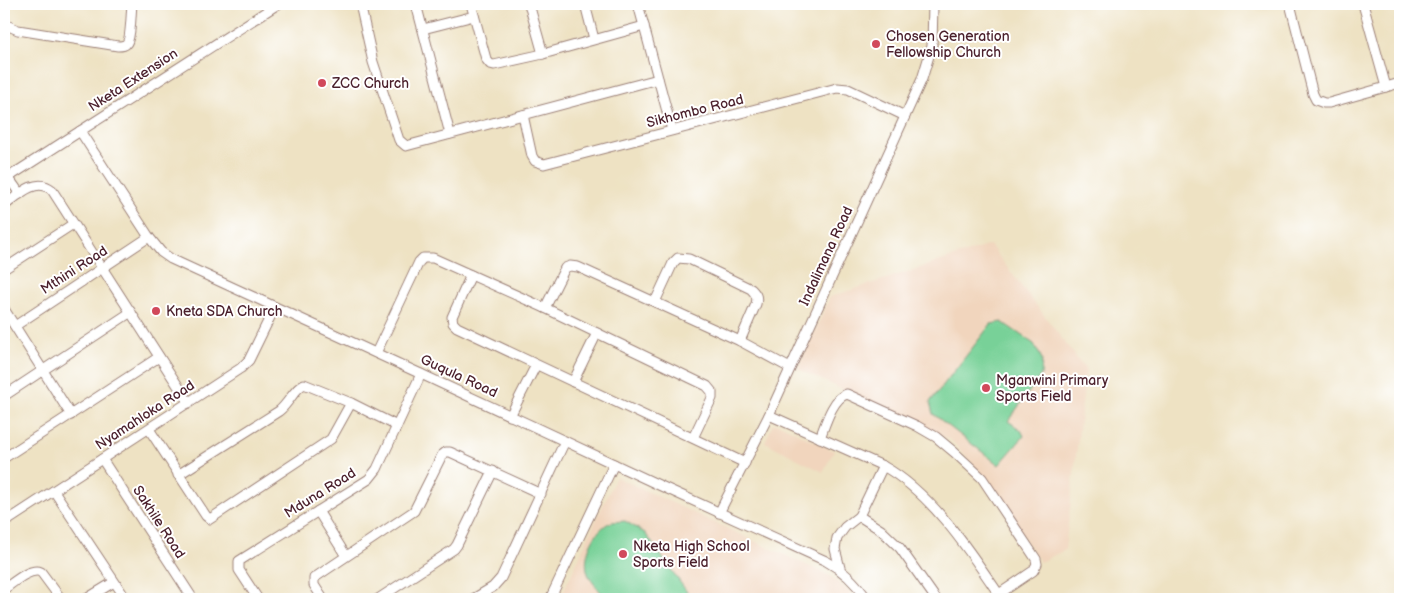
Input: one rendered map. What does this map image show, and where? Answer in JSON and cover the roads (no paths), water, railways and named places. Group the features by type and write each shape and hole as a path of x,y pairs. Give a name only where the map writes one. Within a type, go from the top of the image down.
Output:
{"street":[{"path":"4,24 18,30 118,46 127,43 129,38 132,4"},
{"name":"Nketa Extension","path":"6,178 278,4"},
{"path":"360,4 374,62 399,140 403,145 408,146 658,79"},
{"path":"416,4 450,134"},
{"path":"471,4 486,59 490,64 498,65 543,54 644,26"},
{"path":"529,4 543,54"},
{"path":"585,4 594,39"},
{"path":"638,4 650,42 672,130"},
{"name":"Indalimana Road","path":"719,513 769,415 922,79 932,46 933,4"},
{"path":"1290,4 1316,100 1324,104 1329,103 1400,83"},
{"path":"1363,4 1386,87"},
{"path":"423,29 474,16"},
{"name":"Sikhombo Road","path":"523,115 532,156 540,164 843,88 863,95 905,116"},
{"name":"Guqula Road","path":"80,131 149,237 161,252 171,259 840,568 867,599"},
{"path":"6,178 21,190"},
{"path":"4,206 21,190 37,185 47,186 52,190 72,224 103,268 189,403"},
{"path":"4,269 72,224"},
{"name":"Mthini Road","path":"15,326 149,237"},
{"path":"376,353 415,268 423,258 433,258 545,308 708,386 712,392 712,398 693,438"},
{"path":"655,302 673,263 678,258 689,258 755,292 756,304 740,341"},
{"path":"545,308 567,266 578,267 740,341 790,368"},
{"path":"471,275 453,315 452,319 455,325 745,463"},
{"name":"Nyamahloka Road","path":"4,523 245,365 275,307"},
{"path":"4,309 71,415"},
{"path":"4,396 131,312"},
{"path":"574,382 598,333"},
{"path":"4,458 159,358"},
{"path":"510,416 536,365"},
{"name":"Mduna Road","path":"258,599 239,570 238,564 241,559 369,479 377,469 422,374"},
{"path":"178,475 279,411 289,402 301,385 308,384 397,426"},
{"path":"769,415 820,438 883,466 900,477 940,514 1000,597 1036,568 1036,559 982,478 948,446 926,431 844,394 837,400 820,438"},
{"path":"149,429 206,516 212,518 331,439 351,404"},
{"path":"473,599 499,581 565,442"},
{"path":"323,599 314,583 314,578 414,512 442,455 446,452 493,471 541,494"},
{"name":"Sakhile Road","path":"102,459 189,598"},
{"path":"550,599 614,464"},
{"path":"840,568 835,550 837,538 845,527 859,516 883,466"},
{"path":"378,599 454,549 493,471"},
{"path":"54,491 126,599"},
{"path":"318,511 346,556"},
{"path":"859,516 881,530 900,548 936,599"},
{"path":"4,589 32,571 38,570 61,599"},
{"path":"86,599 114,582"}],"place":[{"name":"Chosen Generation Fellowship Church","path":"876,44"},
{"name":"ZCC Church","path":"322,83"},
{"name":"Kneta SDA Church","path":"156,311"},
{"name":"Mganwini Primary Sports Field","path":"986,388"},
{"name":"Nketa High School Sports Field","path":"623,554"}]}
